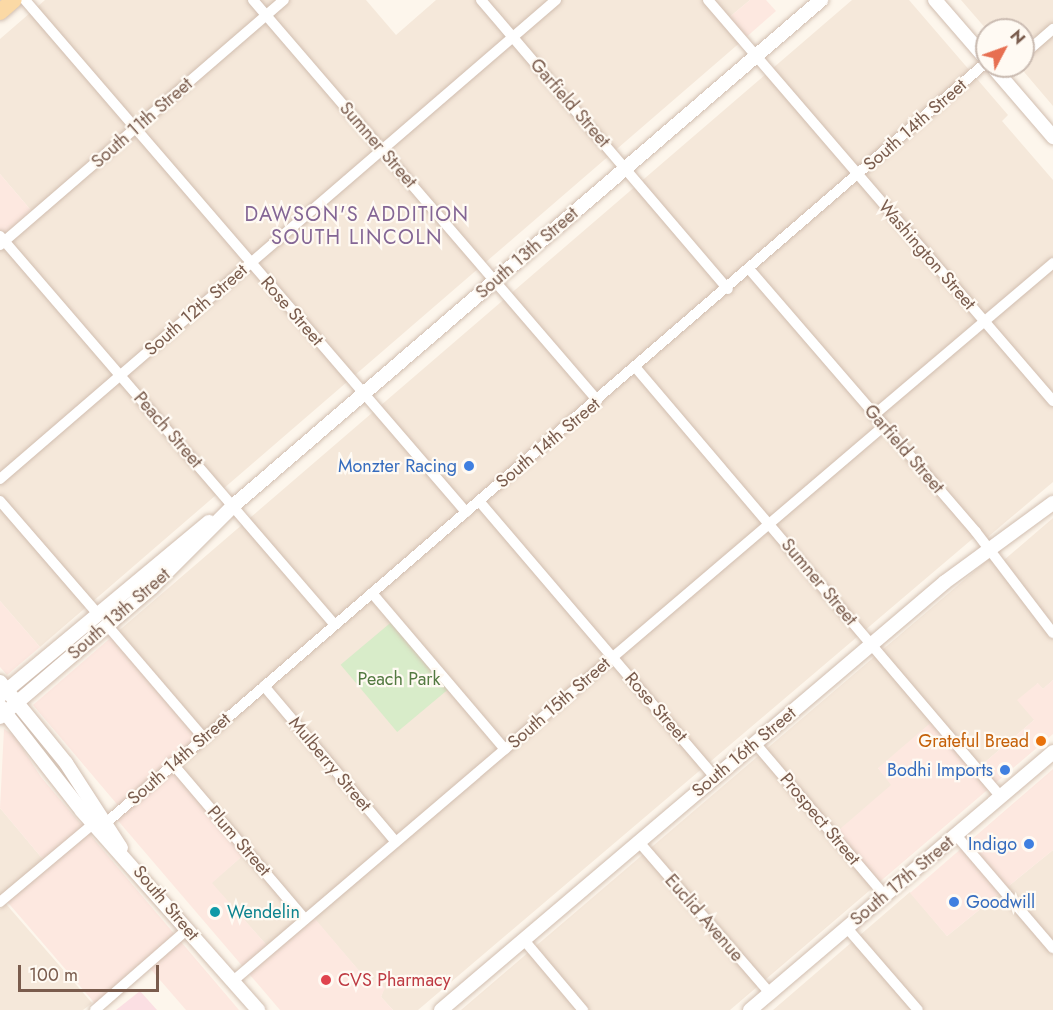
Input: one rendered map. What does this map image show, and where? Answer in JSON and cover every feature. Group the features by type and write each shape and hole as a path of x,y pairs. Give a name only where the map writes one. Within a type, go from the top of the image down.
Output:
{"main road":[{"path":"0,12 14,0"},
{"name":"South 13th Street","path":"2,711 17,702 107,625 234,506 363,393 821,0"},
{"path":"935,0 975,47"},
{"path":"1008,78 1053,137"},
{"name":"South 16th Street","path":"441,1010 871,645 987,551 1053,503"},
{"name":"South 13th Street","path":"2,689 234,506"},
{"name":"South Street","path":"2,689 17,702 100,823"},
{"name":"South Street","path":"2,711 258,1010"},
{"name":"South 17th Street","path":"750,1010 1053,752"}],"street":[{"name":"Rose Street","path":"25,0 466,512"},
{"name":"Sumner Street","path":"253,0 597,400"},
{"name":"South 11th Street","path":"2,241 284,0"},
{"name":"Garfield Street","path":"481,0 728,289"},
{"name":"South 12th Street","path":"0,479 556,0"},
{"name":"Washington Street","path":"708,0 1053,401"},
{"path":"1035,45 1053,29"},
{"name":"South 14th Street","path":"0,902 203,738 728,289 975,72"},
{"name":"Peach Street","path":"2,241 335,625"},
{"path":"874,415 1053,263"},
{"name":"Garfield Street","path":"750,270 884,426 1053,633"},
{"name":"Sumner Street","path":"636,368 1001,797"},
{"name":"South 15th Street","path":"233,981 884,426"},
{"path":"0,501 97,613"},
{"name":"Rose Street","path":"479,501 715,777"},
{"path":"372,593 505,749"},
{"path":"107,625 203,738"},
{"name":"Mulberry Street","path":"264,686 396,842"},
{"name":"Prospect Street","path":"755,743 885,896"},
{"name":"Plum Street","path":"172,763 305,919"},
{"path":"956,835 1053,948"},
{"name":"Euclid Avenue","path":"639,842 770,993"},
{"path":"847,928 918,1010"},
{"path":"95,1010 188,929"},
{"path":"524,940 583,1010"}],"shaded area":[{"name":"DAWSON'S ADDITION SOUTH LINCOLN","path":"45,0 366,0 396,35 436,0 750,0 726,20 743,40 40,647 0,601 0,236 35,215 0,174 0,39"},
{"path":"750,0 766,0 776,11 743,40 726,20"},
{"path":"852,0 909,0 1008,115 1002,121 1053,180 1053,482 982,542 977,535 418,1010 393,1010 381,997 384,988 376,978 372,986 311,915 270,949 211,883 247,852 172,763 115,634"},
{"path":"961,0 1053,0 1053,106 1029,78 1035,78 1035,18 977,18"},
{"path":"0,174 35,215 5,241 0,236"},
{"path":"1053,518 1053,680 1043,689 1037,683 1034,720 977,769 878,768 892,785 876,885 730,1010 461,1010 991,557 997,566"},
{"path":"0,601 40,647 7,675 0,667"},
{"path":"115,634 203,737 172,763 248,851 212,883 270,949 311,914 372,986 376,978 385,988 381,997 393,1010 280,1010 114,816 121,809 33,705"},
{"path":"1053,680 1053,734 876,885 833,835 891,785 878,768 935,719 977,769 1034,720 1017,700 1038,683 1043,689"},
{"path":"4,729 14,735 41,777 239,1010 186,1010 147,965 98,1007 4,898 46,863 0,808"},
{"path":"1053,769 1053,850 947,936 910,893"},
{"path":"0,808 46,863 0,902"},
{"path":"1053,850 1053,1010 773,1010 910,892 947,936"},
{"path":"6,904 92,1003 83,1010 0,1010 0,909"},
{"path":"140,991 157,1010 116,1010"}],"green space":[{"name":"Peach Park","path":"395,619 452,686 397,732 341,665"}],"place":[{"name":"Monzter Racing","path":"469,466"},
{"name":"Grateful Bread","path":"1041,741"},
{"name":"Bodhi Imports","path":"1005,770"},
{"name":"Indigo","path":"1029,844"},
{"name":"Goodwill","path":"954,902"},
{"name":"Wendelin","path":"215,912"},
{"name":"CVS Pharmacy","path":"326,980"}],"district":[{"name":"DAWSON'S ADDITION SOUTH LINCOLN","path":"357,226"}]}
